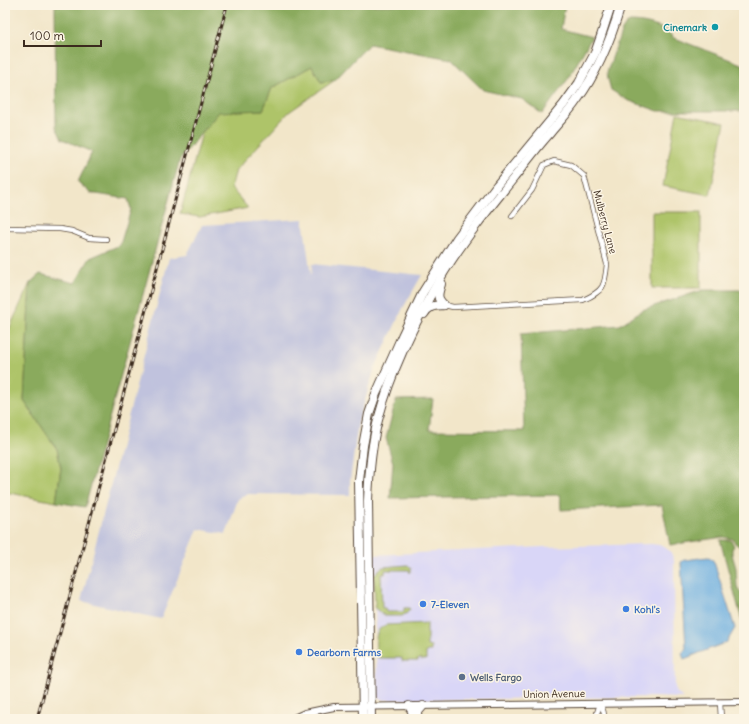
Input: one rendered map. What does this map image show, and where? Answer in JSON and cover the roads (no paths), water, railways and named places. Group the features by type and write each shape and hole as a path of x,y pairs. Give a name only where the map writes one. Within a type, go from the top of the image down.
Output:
{"highway":[{"path":"371,719 367,706 359,481 363,446 369,414 376,394 423,292 457,238 506,174 564,104 579,83 595,53 611,5"},
{"path":"363,719 367,706 368,501 370,462 378,421 390,379 411,330 445,272 469,236 506,187 584,91 598,66 612,35 621,5"},
{"path":"444,305 438,296 445,272"},
{"path":"411,330 428,309 432,306 444,305"},
{"path":"409,706 412,711 413,719"},
{"path":"413,719 423,706"}],"street":[{"name":"Mulberry Lane","path":"444,305 454,307 583,300 599,291 604,284 607,264 584,176 571,164 554,161 544,165 532,190 512,216"},
{"path":"5,228 60,229 72,231 89,238 106,239"},
{"path":"720,702 721,719"},
{"name":"Union Avenue","path":"292,719 305,713 334,707 744,702"},
{"path":"597,719 600,704"},
{"path":"600,704 604,719"}],"water":[{"path":"708,557 714,562 735,628 727,642 684,659 682,654 686,648 681,563 685,560"}],"railway":[{"path":"37,719 227,5"}],"place":[{"name":"Cinemark","path":"715,27"},
{"name":"7-Eleven","path":"423,604"},
{"name":"Kohl's","path":"626,609"},
{"name":"Dearborn Farms","path":"299,652"},
{"name":"Wells Fargo","path":"462,677"}]}
